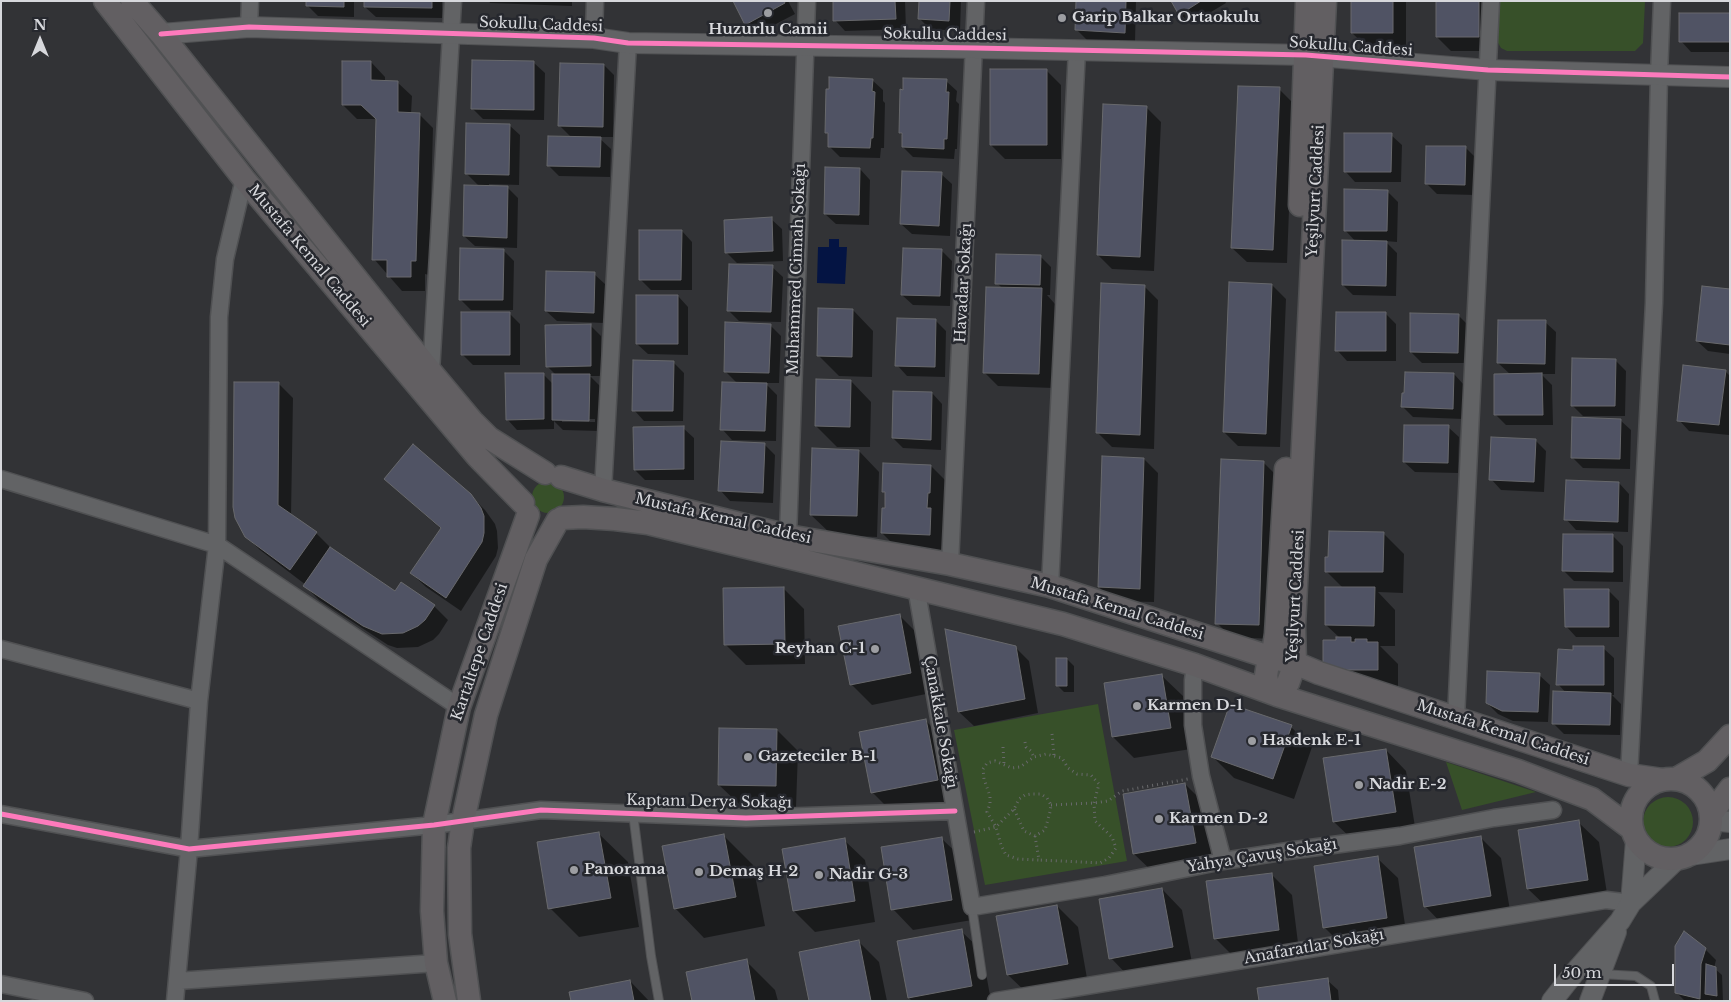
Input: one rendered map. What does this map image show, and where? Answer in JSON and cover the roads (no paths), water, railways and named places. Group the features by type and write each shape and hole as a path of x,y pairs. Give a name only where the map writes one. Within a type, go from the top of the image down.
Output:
{"main road":[{"name":"Mustafa Kemal Caddesi","path":"105,1 244,179 477,456 526,509"},
{"name":"Mustafa Kemal Caddesi","path":"132,1 161,34 472,421 489,438 553,475 603,490 788,536 950,564 1050,586 1269,657 1295,663 1319,673 1629,775 1670,779"},
{"name":"Yeşilyurt Caddesi","path":"1307,1 1314,56 1294,626 1295,663 1288,683 1283,691 1277,695 1268,686 1266,676 1276,634 1314,56 1325,1"},
{"path":"538,475 553,475 567,482 571,489 572,505 568,512 560,519 548,523 540,522 526,509 523,492 526,485 538,475"},
{"name":"Kartaltepe Caddesi","path":"445,1001 436,963 432,911 434,825 459,707 526,509"},
{"name":"Mustafa Kemal Caddesi","path":"560,519 615,519 648,523 1063,624 1195,665 1277,695 1518,771 1592,799 1634,835"},
{"name":"Kartaltepe Caddesi","path":"469,1001 460,934 459,848 463,821 486,714 536,559 560,519"},
{"path":"1730,736 1707,761 1670,779 1651,784 1641,792 1634,803 1631,816 1634,835 1644,850 1655,856 1667,859 1684,857 1700,848 1707,838 1718,819 1730,789"},
{"path":"1670,779 1689,783 1700,790 1718,819"}],"street":[{"path":"249,28 250,1"},
{"path":"431,372 453,1"},
{"path":"594,38 595,1"},
{"name":"Muhammed Cinnah Sokağı","path":"788,536 807,1"},
{"name":"Havadar Sokağı","path":"950,564 976,1"},
{"path":"1456,717 1491,1"},
{"path":"1629,775 1654,303 1658,74 1662,1"},
{"name":"Sokullu Caddesi","path":"161,34 249,28 594,38 628,43 975,48 1314,56 1488,70 1730,77"},
{"path":"603,490 628,43"},
{"path":"1050,586 1077,50"},
{"path":"175,1001 189,848 199,701 218,545 219,317 225,258 244,179"},
{"path":"1,479 218,545 459,707"},
{"name":"Çanakkale Sokağı","path":"916,587 972,907"},
{"path":"1,649 199,701"},
{"path":"1195,665 1193,725 1201,776 1223,861"},
{"name":"Kaptanı Derya Sokağı","path":"1,814 189,848 434,825 541,810 746,818 955,811"},
{"name":"Yahya Çavuş Sokağı","path":"972,907 1105,885 1223,861 1400,836 1494,818 1553,810"},
{"path":"1631,903 1634,835"},
{"path":"1552,1001 1620,921 1631,903 1684,857 1730,849"},
{"name":"Anafaratlar Sokağı","path":"996,1001 1597,901 1606,900 1631,903"},
{"path":"1607,1001 1595,986 1620,921"},
{"path":"177,981 436,963"},
{"path":"1,984 85,1001"}],"lane":[{"path":"633,813 651,956 659,1001"},
{"name":"Çanakkale Sokağı","path":"972,907 982,975"},
{"path":"1595,986 1636,976 1651,986 1656,1001"}],"place":[{"name":"Huzurlu Camii","path":"768,13"},
{"name":"Garip Balkar Ortaokulu","path":"1062,18"},
{"name":"Reyhan C-1","path":"875,649"},
{"name":"Karmen D-1","path":"1137,706"},
{"name":"Hasdenk E-1","path":"1252,741"},
{"name":"Gazeteciler B-1","path":"748,757"},
{"name":"Nadir E-2","path":"1359,785"},
{"name":"Karmen D-2","path":"1159,819"},
{"name":"Panorama","path":"574,870"},
{"name":"Demaş H-2","path":"699,872"},
{"name":"Nadir G-3","path":"819,875"}]}
